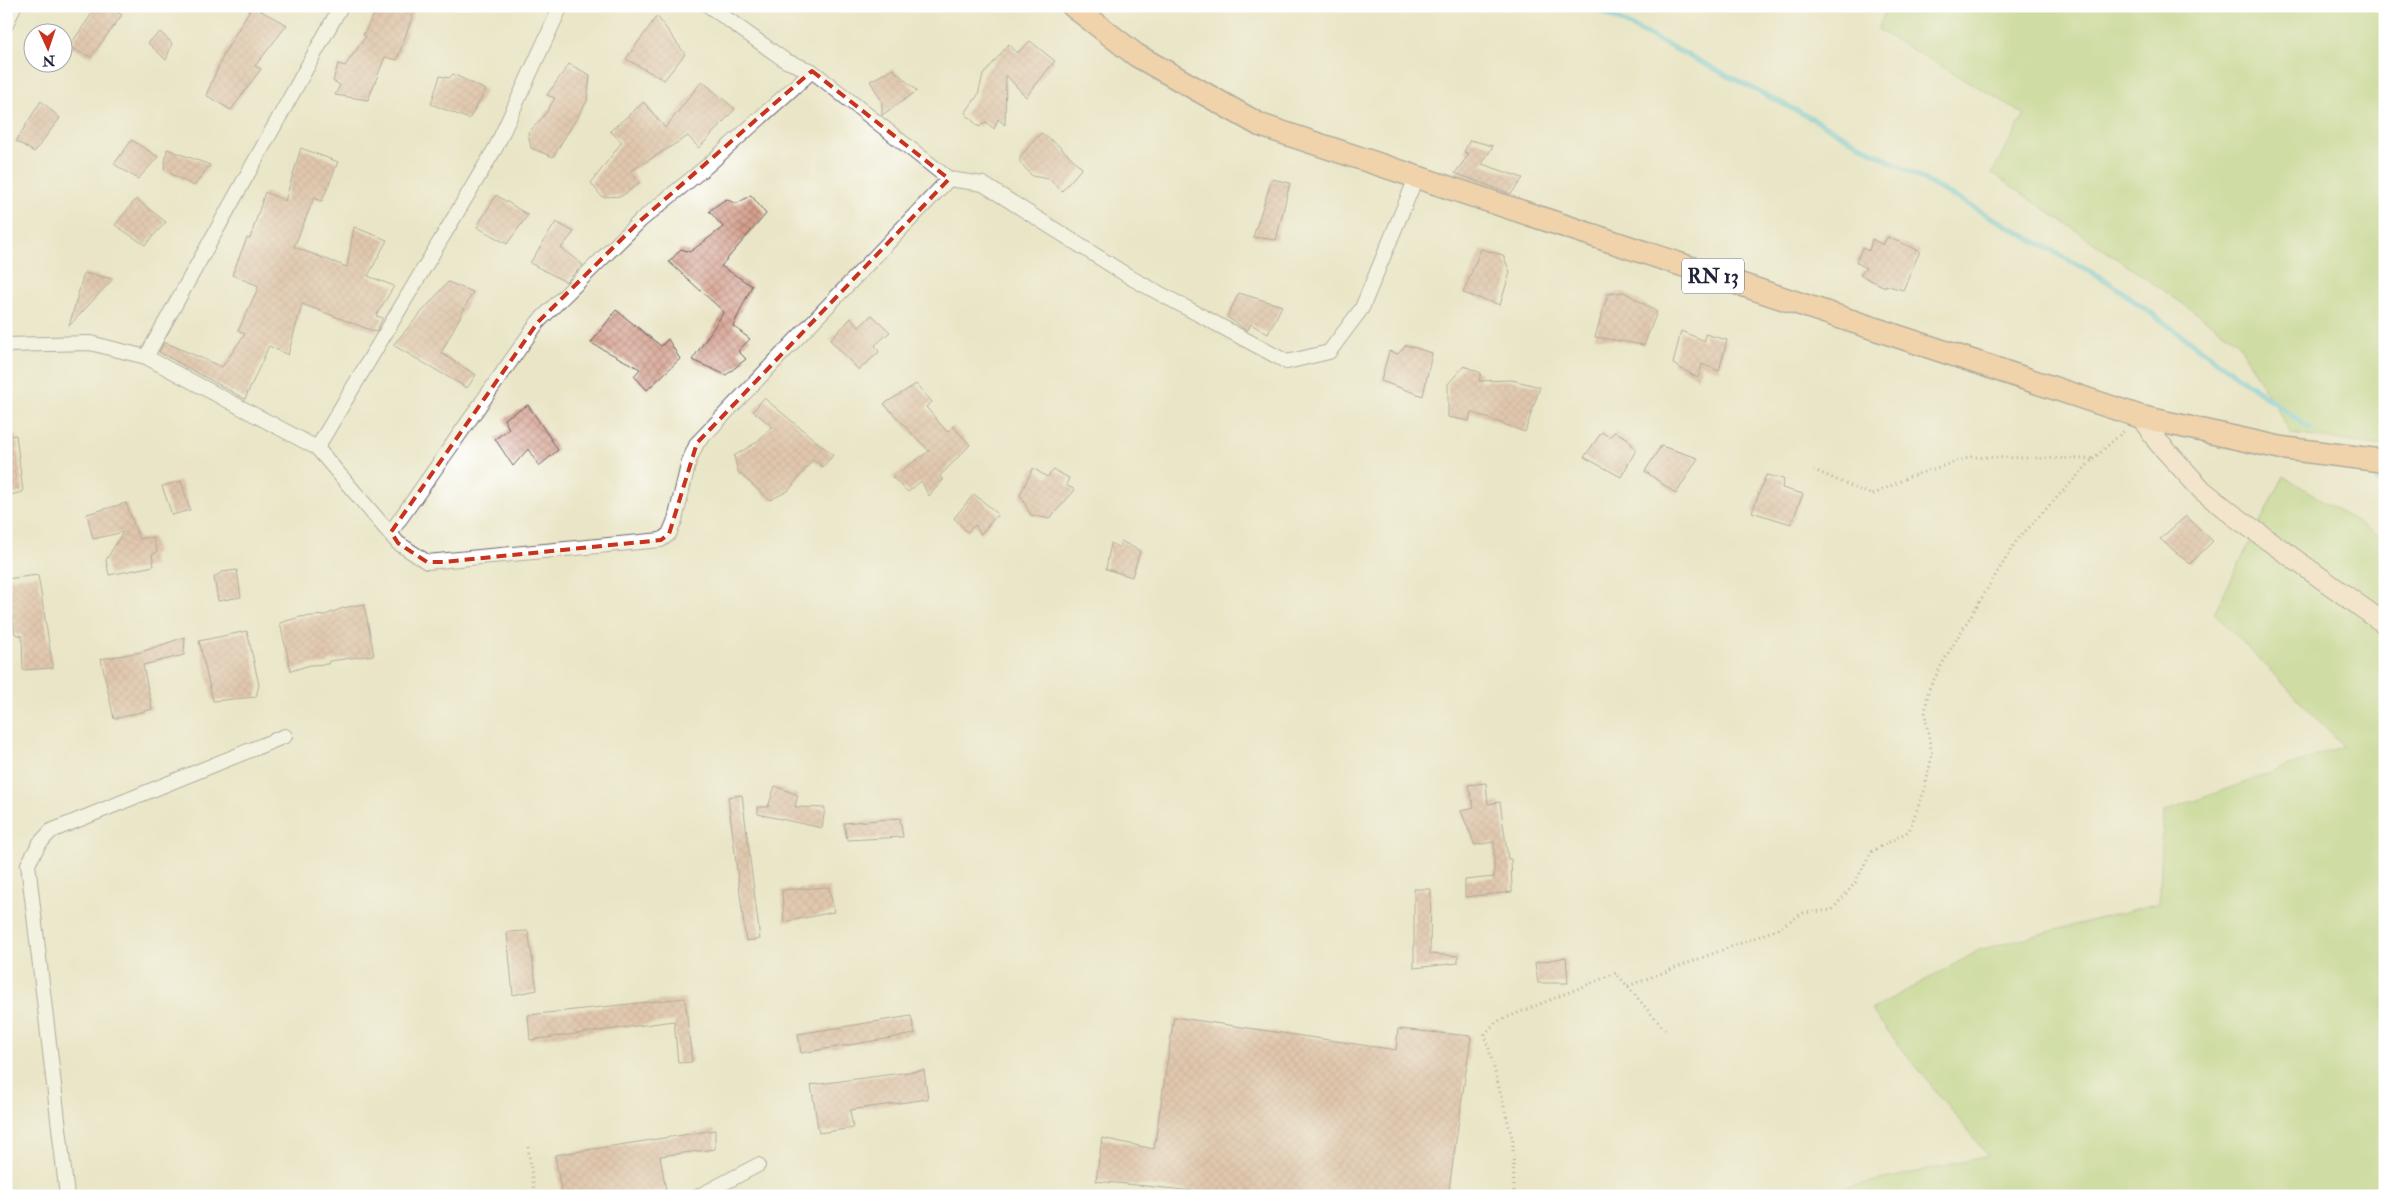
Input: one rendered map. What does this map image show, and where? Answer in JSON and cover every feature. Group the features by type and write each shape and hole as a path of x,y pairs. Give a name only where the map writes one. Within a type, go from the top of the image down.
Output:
{"main road":[{"name":"RN 13","path":"1073,6 1136,55 1260,125 2141,417 2282,448 2385,461"},
{"path":"2141,417 2158,442 2202,490 2240,520 2385,624"}],"street":[{"path":"6,24 14,6"},
{"path":"146,357 341,6"},
{"path":"318,448 496,146 561,6"},
{"path":"710,6 786,61 812,71 949,179 983,184 1133,279 1287,362 1329,352 1362,308 1416,178"},
{"path":"391,532 538,322 641,220 707,166 812,71"},
{"path":"6,345 90,344 146,357 318,448 391,532 398,543 427,562 661,540 669,534 675,520 689,461 697,443 949,179"},
{"path":"67,1196 28,864 39,844 51,831 285,736"},
{"path":"698,1196 758,1165"}],"path":[{"path":"1628,986 1775,930 1803,913 1832,910 1855,883 1871,852 1895,837 1909,831 1925,788 1932,755 1924,715 1928,691 1947,655 2016,540 2093,459 2141,417"},
{"path":"1814,470 1872,495 1909,477 1971,457 2093,459"},
{"path":"1514,1196 1513,1141 1485,1034 1496,1022 1616,972 1666,1031"},
{"path":"528,1147 535,1196"}],"highlighted area":[{"path":"812,71 949,179 697,443 675,520 669,534 661,540 443,562 427,562 398,543 391,532 538,322 641,220"}],"green space":[{"path":"1887,6 2385,6 2385,446 2291,434 2237,341 1992,173 2025,114 1878,30"},
{"path":"2284,476 2385,540 2385,1190 2352,1196 1808,1196 1988,1156 1871,1010 1982,949 2159,903 2164,812 2344,746 2214,613"},
{"path":"2385,1190 2385,1196 2352,1196"}],"building":[{"path":"97,6 108,6 122,15 91,57 72,48 72,43"},
{"path":"252,6 287,25 255,66 261,69 231,110 206,95 225,52"},
{"path":"379,6 416,6 397,60 385,57 368,100 335,95 340,85 333,81 338,64 345,66 366,36 363,35"},
{"path":"657,16 685,54 664,80 626,59"},
{"path":"160,32 172,43 166,60 148,43"},
{"path":"1030,41 1055,61 1026,97 1006,75 1005,125 998,119 994,129 986,122 979,127 965,113 978,95 983,75 1009,44 1017,53"},
{"path":"569,64 590,75 587,101 553,157 531,148 528,133 544,116 555,98 547,95"},
{"path":"893,69 917,91 882,115 882,101 870,81"},
{"path":"453,74 486,90 469,119 431,104 440,76 449,78"},
{"path":"702,81 735,109 699,148 688,136 631,171 639,183 622,196 602,197 591,183 622,142 610,131 644,102 665,128"},
{"path":"41,101 60,118 34,152 16,141"},
{"path":"1041,133 1059,146 1082,168 1062,191 1049,179 1032,176 1020,162 1020,157"},
{"path":"132,140 158,157 138,179 114,164"},
{"path":"1470,140 1493,146 1482,164 1523,178 1511,194 1455,173 1469,154 1464,152"},
{"path":"301,148 338,162 322,201 314,198 294,247 347,267 354,227 387,240 368,276 394,286 376,316 383,318 376,332 302,304 288,355 269,346 245,399 159,352 164,342 222,367 245,334 238,331 259,286 232,275 247,238 250,239 265,192 285,201"},
{"path":"167,149 210,165 194,186 164,170"},
{"path":"1272,179 1290,183 1276,240 1253,237"},
{"path":"496,195 528,215 507,244 477,227"},
{"path":"751,195 766,214 721,266 752,286 733,326 750,339 738,351 746,359 726,375 692,360 724,312 669,262 681,249 690,252 723,227 709,211 726,199 736,204"},
{"path":"136,199 166,222 145,245 115,225"},
{"path":"556,222 574,232 561,248 583,265 566,282 530,263"},
{"path":"1887,237 1920,251 1903,290 1885,285 1885,287 1860,275 1866,268 1856,262 1862,248 1869,251 1872,239 1883,245"},
{"path":"1481,249 1503,255 1510,272 1500,305 1463,293"},
{"path":"84,273 113,279 69,326"},
{"path":"448,282 473,292 441,353 476,375 467,388 393,345"},
{"path":"1624,292 1657,312 1644,345 1595,337 1608,294"},
{"path":"1239,293 1282,306 1268,334 1251,324 1247,331 1227,317"},
{"path":"616,310 661,346 668,339 680,359 647,390 634,376 640,369 591,343"},
{"path":"872,315 890,332 875,345 879,352 859,370 830,340 851,318 859,327"},
{"path":"1681,331 1705,341 1705,334 1727,340 1719,371 1702,364 1698,378 1673,364"},
{"path":"1406,345 1432,353 1423,396 1381,381 1389,351 1398,354"},
{"path":"1464,366 1481,373 1479,381 1512,380 1540,387 1525,432 1471,412 1469,421 1448,417 1448,384"},
{"path":"916,384 932,402 926,407 947,432 953,426 970,445 940,476 943,480 929,496 921,481 908,492 892,477 929,451 884,404"},
{"path":"764,398 833,455 823,467 813,460 788,491 770,500 738,472 734,456 757,442 772,426 753,411"},
{"path":"528,405 558,450 539,466 528,449 513,466 495,439 509,429 504,419"},
{"path":"1602,432 1609,437 1615,432 1627,438 1636,450 1621,477 1584,457"},
{"path":"16,435 23,492 6,496 6,436"},
{"path":"1661,446 1698,458 1676,494 1645,471"},
{"path":"1033,468 1047,477 1054,470 1069,478 1066,485 1075,490 1049,519 1031,515 1020,495"},
{"path":"1766,475 1784,479 1782,488 1803,494 1791,524 1752,512"},
{"path":"181,481 190,510 172,515 162,486"},
{"path":"974,494 998,514 981,534 975,525 967,532 954,518"},
{"path":"126,503 139,539 153,537 157,552 152,555 154,566 109,575 106,560 123,532 93,539 87,514"},
{"path":"2186,516 2213,541 2190,564 2160,539"},
{"path":"1121,541 1140,551 1132,577 1106,569 1111,543 1119,548"},
{"path":"237,570 241,597 218,601 214,577 222,572"},
{"path":"38,575 53,668 23,670 22,636 15,634 6,579"},
{"path":"364,604 374,655 329,661 328,664 310,665 291,671 280,623 300,617 325,615 343,608"},
{"path":"247,631 259,685 256,697 213,701 199,641"},
{"path":"185,637 184,655 143,665 152,709 114,719 101,659 141,652"},
{"path":"1486,783 1488,804 1500,802 1508,859 1511,859 1512,892 1465,897 1465,880 1494,877 1494,842 1475,845 1461,811 1474,807 1468,785"},
{"path":"775,786 798,795 795,807 825,808 822,828 758,814 758,807 768,807"},
{"path":"742,795 760,939 746,941 728,797"},
{"path":"900,818 903,837 847,840 844,823"},
{"path":"829,887 834,912 784,922 782,890"},
{"path":"1414,889 1431,889 1430,954 1458,956 1458,963 1414,968"},
{"path":"528,931 537,990 513,995 507,932"},
{"path":"1566,957 1568,983 1538,983 1535,963"},
{"path":"685,998 692,1062 678,1063 674,1021 530,1040 528,1015"},
{"path":"911,1016 915,1034 801,1053 798,1034"},
{"path":"1174,1017 1396,1050 1398,1029 1471,1036 1448,1196 1245,1196 1096,1181 1102,1138 1154,1149"},
{"path":"924,1070 928,1099 850,1110 853,1128 819,1133 811,1085"},
{"path":"715,1130 715,1149 660,1156 666,1190 621,1196 562,1196 555,1155"}],"waterway":[{"path":"1591,6 1815,120 2107,281 2312,430"},
{"path":"2377,482 2385,486"}]}
